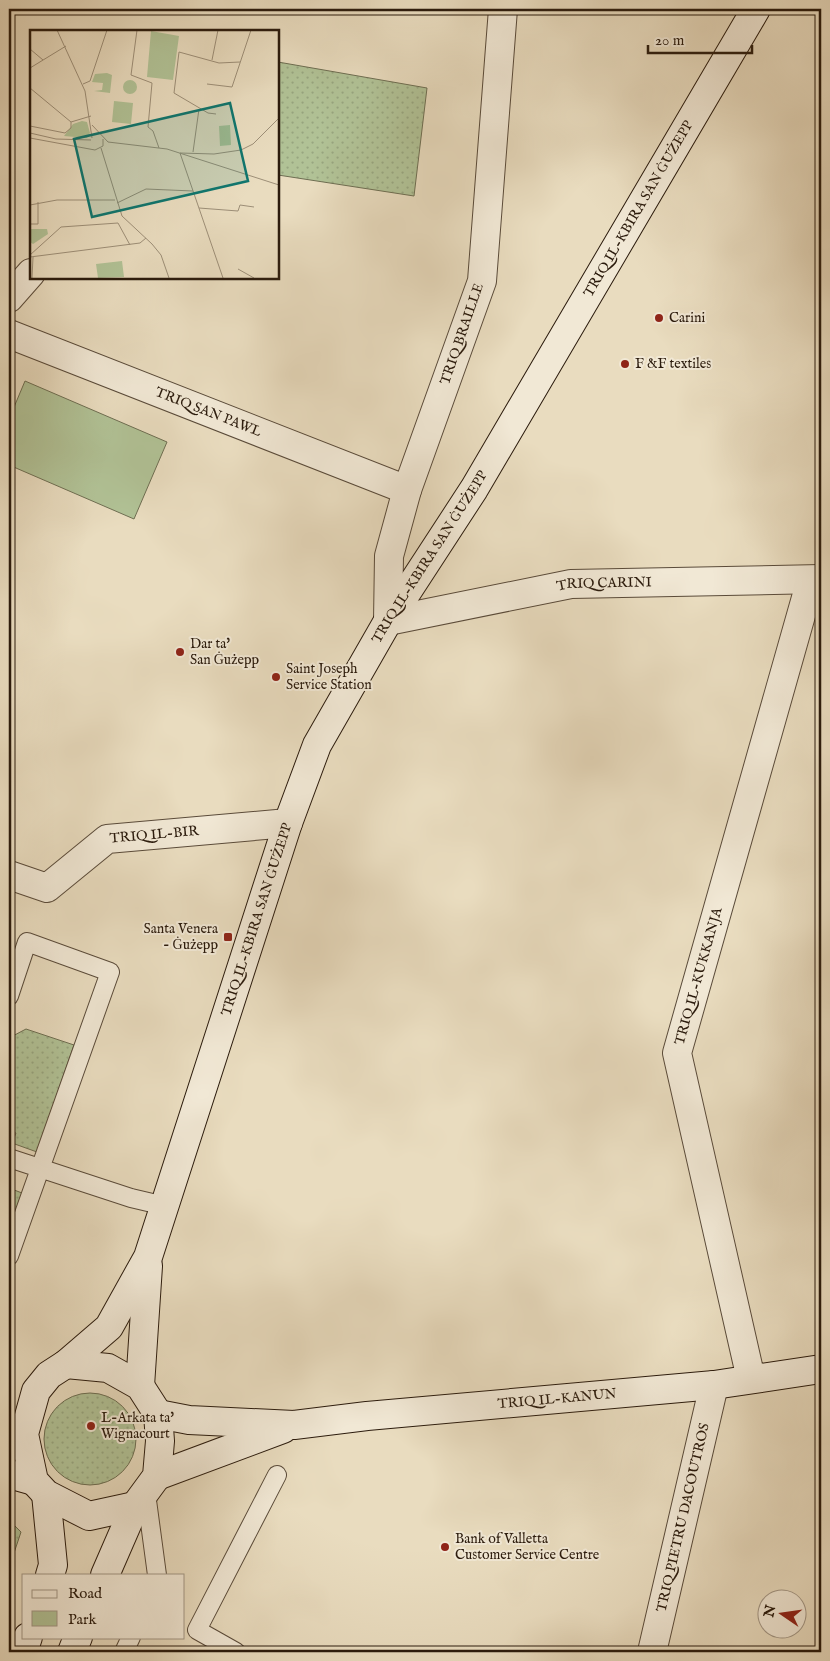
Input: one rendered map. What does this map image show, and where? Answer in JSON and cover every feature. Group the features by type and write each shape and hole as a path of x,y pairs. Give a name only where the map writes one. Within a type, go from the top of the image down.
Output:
{"main road":[{"name":"TRIQ BRAILLE","path":"388,621 389,556 407,490 482,281 503,9"},
{"name":"TRIQ IL-KBIRA SAN ĠUŻEPP","path":"66,1364 109,1327 148,1257 288,823 317,745 388,621 474,489 756,9"},
{"path":"9,298 30,274"},
{"name":"TRIQ SAN PAWL","path":"9,334 407,490"},
{"name":"TRIQ CARINI","path":"388,621 571,584 816,580"},
{"name":"TRIQ IL-KUKKANJA","path":"751,1378 678,1053 816,580"},
{"name":"TRIQ IL-BIR","path":"9,875 47,888 107,839 288,823"},
{"name":"TRIQ IL-KBIRA SAN ĠUŻEPP","path":"140,1386 148,1257"},
{"path":"50,1574 53,1566 30,1483 24,1434 36,1391 49,1375 66,1364 108,1368 140,1386 158,1414 160,1441 146,1492 105,1574"},
{"name":"TRIQ IL-KANUN","path":"158,1414 189,1420 294,1425 367,1416 714,1385 821,1369"},
{"name":"TRIQ PIETRU DACOUTROS","path":"652,1652 714,1385"},
{"path":"9,1404 36,1391"},
{"name":"TRIQ IL-KANUN","path":"146,1492 294,1425"},
{"path":"30,1483 88,1516 146,1492"},
{"path":"23,1652 28,1638"},
{"path":"72,1652 78,1638"}],"lane":[{"path":"9,996 28,942 110,972 9,1256"},
{"path":"9,1158 131,1198 165,1206"},
{"path":"236,1652 197,1630 277,1475"},
{"path":"146,1492 157,1574"},
{"path":"124,1652 131,1638"}],"green space":[{"path":"279,62 427,88 414,196 279,175"},
{"path":"25,381 167,442 134,519 9,465 9,419"},
{"path":"26,1029 74,1045 37,1152 12,1143 16,1133 9,1131 9,1038"},
{"path":"9,1188 22,1193 9,1232"},
{"path":"90,1393 108,1396 123,1406 133,1421 136,1439 133,1457 123,1472 108,1482 90,1485 72,1482 57,1472 47,1457 44,1439 47,1421 57,1406 72,1396"},
{"path":"9,1520 21,1532 9,1568"}],"place":[{"name":"Carini","path":"659,318"},
{"name":"F &F textiles","path":"625,364"},
{"name":"Dar ta' San Ġużepp","path":"180,652"},
{"name":"Saint Joseph Service Station","path":"276,677"},
{"name":"Santa Venera - Ġużepp","path":"228,937"},
{"name":"L-Arkata ta' Wignacourt","path":"91,1426"},
{"name":"Bank of Valletta Customer Service Centre","path":"445,1547"}]}
